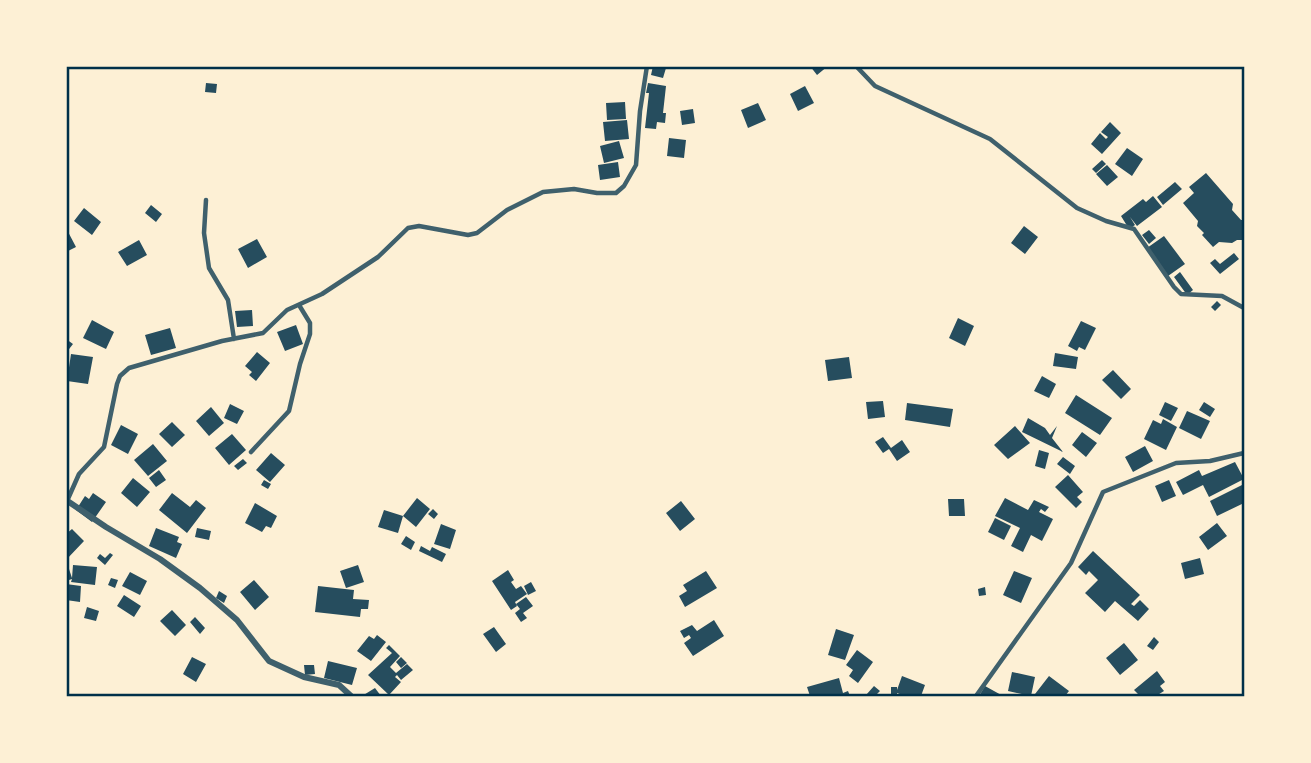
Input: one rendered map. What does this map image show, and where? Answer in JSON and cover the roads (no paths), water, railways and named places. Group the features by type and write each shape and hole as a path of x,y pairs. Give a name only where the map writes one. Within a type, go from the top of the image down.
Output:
{"street":[{"path":"351,696 339,685 304,677 269,661 237,620 201,588 67,500 79,474 104,447 120,376 129,368 188,350 263,333 287,310 322,295 378,257 408,228 419,226 468,235 477,233 507,210 543,192 574,189 616,193 624,186 636,164 640,111 648,66"},
{"path":"856,66 875,86 990,139 1077,208 1106,221 1134,229 1181,294 1223,296 1244,308"},
{"path":"206,200 204,233 209,268 228,300 234,339"},
{"path":"251,452 289,411 310,334 310,323 299,304"},
{"path":"976,696 1071,563 1103,492 1176,463 1210,461 1244,453"}]}
